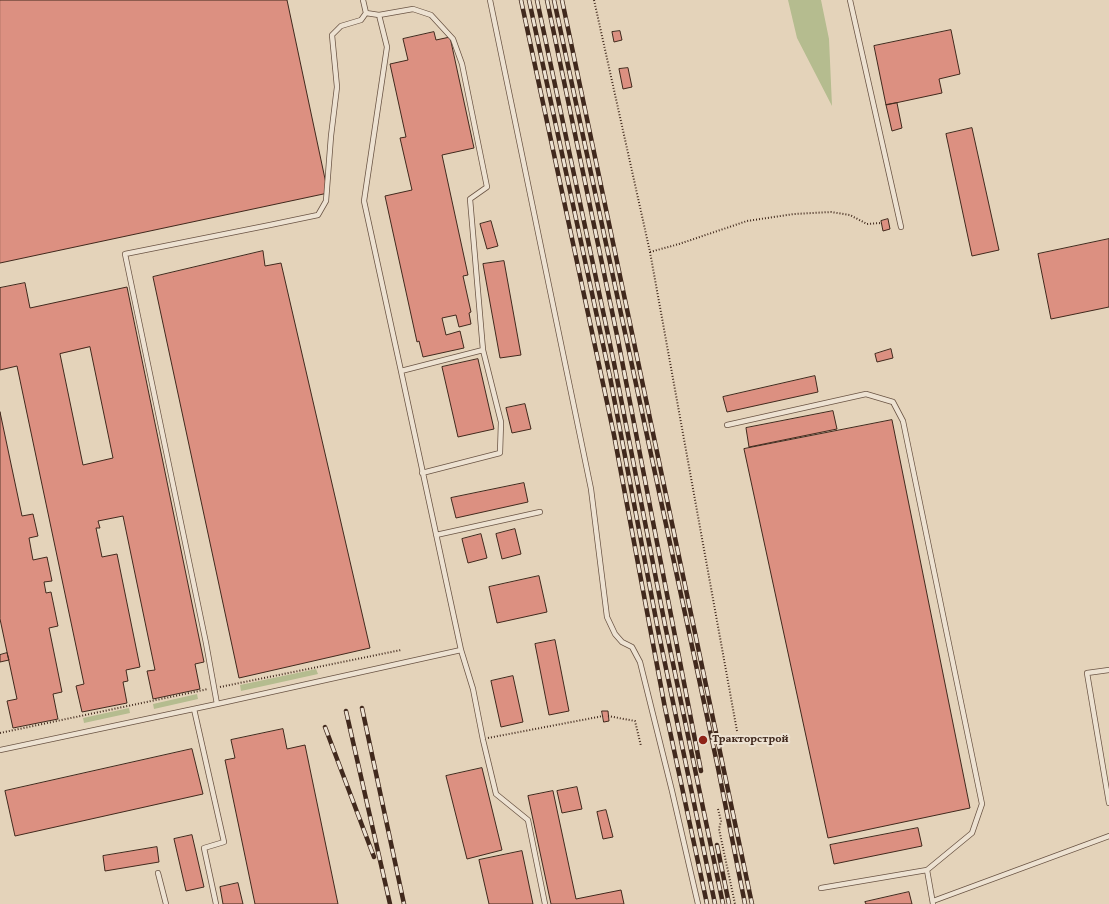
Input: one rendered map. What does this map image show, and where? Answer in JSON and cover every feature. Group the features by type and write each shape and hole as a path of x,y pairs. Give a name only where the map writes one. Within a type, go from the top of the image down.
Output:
{"lane":[{"path":"217,704 215,688 125,254 318,215 326,201 331,136 337,87 332,36 341,26 361,20 366,13 363,0"},
{"path":"490,0 591,489 607,617 614,634 622,642 632,646 640,662 698,904"},
{"path":"850,0 901,227"},
{"path":"366,13 379,15 413,9 431,15 453,39 462,64 487,187 470,199 483,350 501,422 500,453 422,473"},
{"path":"379,15 387,48 364,201 461,650 473,689 496,794 528,820 545,904"},
{"path":"401,371 483,350"},
{"path":"727,425 866,394 893,402 903,421 982,804 972,833 927,870 821,888"},
{"path":"436,535 540,512"},
{"path":"0,750 461,650"},
{"path":"1109,670 1087,673 1109,803"},
{"path":"194,708 224,842 204,848 216,904"},
{"path":"927,870 933,902 1109,836"},
{"path":"158,873 166,904"}],"path":[{"path":"594,0 650,252 737,731"},
{"path":"650,252 747,220 794,214 831,212 850,215 866,224 881,223"},
{"path":"0,734 401,650"},
{"path":"483,740 603,716"},
{"path":"608,716 635,721 641,746"},
{"path":"718,809 721,821 719,829 735,904"}],"green space":[{"path":"788,0 821,0 829,39 832,106 797,38"},
{"path":"316,669 318,674 241,691 240,685"},
{"path":"197,694 198,699 154,709 153,704"},
{"path":"129,708 130,713 84,723 83,718"}],"building":[{"path":"0,0 287,0 328,193 0,263"},
{"path":"951,30 960,74 939,79 942,93 886,105 874,46"},
{"path":"620,31 622,40 614,42 612,32"},
{"path":"434,32 436,40 450,37 474,148 442,155 468,275 463,276 471,312 469,313 471,324 459,327 456,315 442,318 446,335 460,331 464,348 423,357 419,341 417,342 385,196 412,190 400,138 406,137 390,64 408,60 403,39"},
{"path":"628,68 632,87 623,89 619,69"},
{"path":"897,103 902,128 892,131 886,105"},
{"path":"972,128 999,250 972,256 946,134"},
{"path":"888,219 890,229 883,231 881,221"},
{"path":"491,221 498,246 487,249 480,224"},
{"path":"1109,239 1109,307 1051,319 1038,254"},
{"path":"263,251 265,266 281,263 370,648 239,678 153,277"},
{"path":"504,261 521,355 500,358 483,264"},
{"path":"25,283 30,308 127,287 204,662 195,664 200,689 153,699 147,671 155,670 123,516 98,521 100,528 96,528 102,557 117,554 140,667 126,670 128,681 123,682 127,703 82,712 76,686 84,684 17,366 0,370 0,288","holes":["90,347 113,458 83,465 60,354"]},
{"path":"891,349 893,358 877,362 875,354"},
{"path":"478,359 494,429 458,437 442,367"},
{"path":"815,376 818,392 727,412 723,397"},
{"path":"525,404 531,429 512,433 506,408"},
{"path":"833,411 837,429 749,447 746,428"},
{"path":"0,412 22,516 33,514 38,536 29,538 33,560 47,557 52,581 44,582 46,593 51,592 58,626 49,628 62,692 53,694 58,719 13,728 7,701 17,699 0,619"},
{"path":"892,420 970,808 828,838 744,449"},
{"path":"524,483 528,502 456,518 451,498"},
{"path":"515,529 521,554 502,559 496,534"},
{"path":"481,534 487,558 468,563 462,539"},
{"path":"539,576 547,612 497,623 489,587"},
{"path":"555,640 569,711 549,715 535,644"},
{"path":"7,653 9,660 0,662 0,655"},
{"path":"513,676 523,722 501,727 491,681"},
{"path":"602,711 608,711 609,721 604,722"},
{"path":"283,729 287,749 305,745 338,904 255,904 225,760 235,758 231,740"},
{"path":"192,749 203,794 15,836 5,791"},
{"path":"482,768 502,850 467,859 446,776"},
{"path":"577,787 582,809 562,813 557,791"},
{"path":"553,791 576,899 621,890 624,904 551,904 528,796"},
{"path":"606,810 613,837 603,839 597,812"},
{"path":"918,828 922,846 834,864 830,845"},
{"path":"192,835 204,887 186,891 174,839"},
{"path":"157,847 159,862 105,871 103,856"},
{"path":"522,851 533,904 489,904 479,860"},
{"path":"238,883 243,904 223,904 220,887"},
{"path":"909,892 912,904 866,904 865,902"}],"railway":[{"path":"521,0 614,435 665,708 707,904"},
{"path":"529,0 610,377 658,630 715,904"},
{"path":"537,0 614,363 665,625 723,904"},
{"path":"547,0 618,340 701,771"},
{"path":"554,0 718,768 745,904"},
{"path":"562,0 752,904"},
{"path":"362,708 404,904"},
{"path":"346,711 390,904"},
{"path":"325,727 374,857"},
{"path":"717,845 729,904"}],"place":[{"name":"Тракторстрой","path":"703,740"}]}
